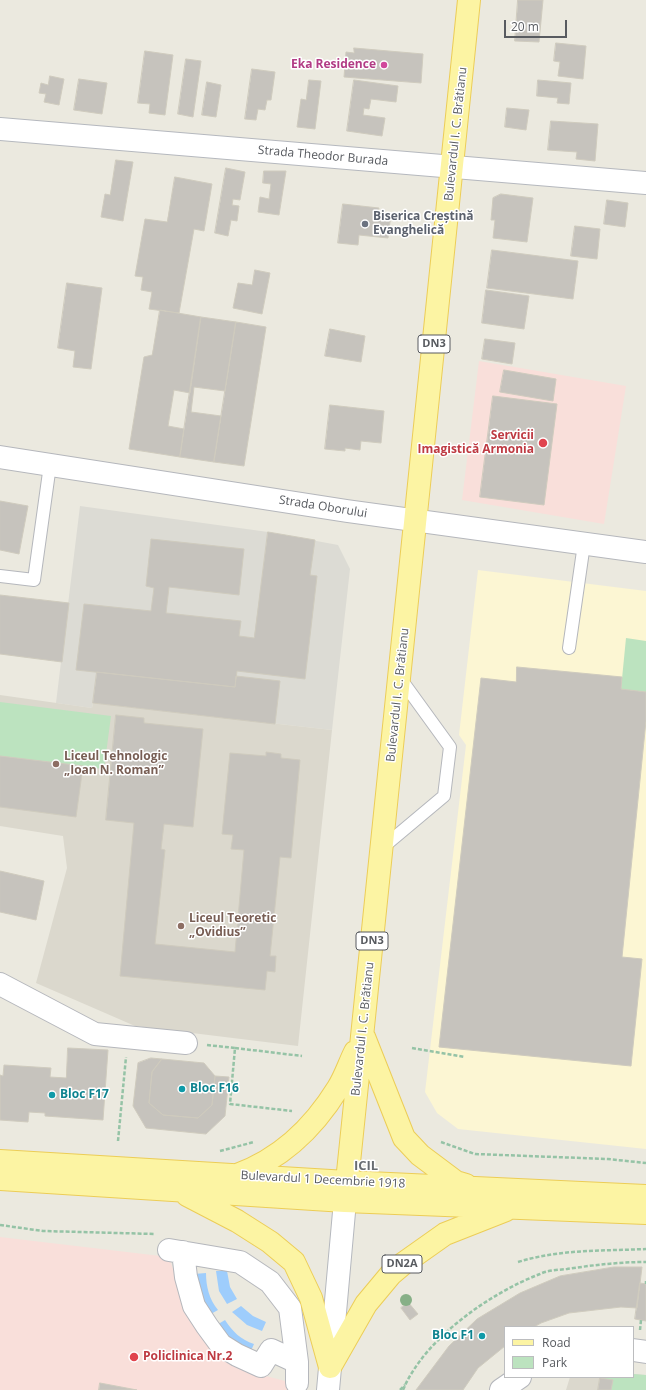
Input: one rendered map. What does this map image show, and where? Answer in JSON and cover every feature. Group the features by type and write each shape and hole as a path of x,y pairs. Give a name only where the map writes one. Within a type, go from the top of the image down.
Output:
{"main road":[{"name":"Bulevardul I. C. Brătianu","path":"346,1192 469,0"},
{"path":"235,1176 282,1152 308,1129 338,1088 363,1035"},
{"path":"363,1035 404,1138 420,1155 456,1182 475,1188"},
{"name":"Bulevardul 1 Decembrie 1918","path":"0,1161 235,1176 346,1192 514,1207 646,1213"},
{"name":"Bulevardul 1 Decembrie 1918","path":"0,1179 178,1191 346,1192 475,1188 646,1196"},
{"path":"178,1191 237,1221 270,1242 294,1262 311,1298 330,1367"},
{"name":"DN2A","path":"330,1367 366,1304 391,1274 445,1234 514,1207"}],"street":[{"name":"Strada Theodor Burada","path":"0,129 646,183"},
{"name":"Strada Oborului","path":"0,457 415,521 646,552"},
{"path":"0,984 95,1034 186,1043"},
{"name":"Bulevardul I. C. Brătianu","path":"328,1390 346,1192"},
{"path":"170,1245 240,1262 270,1282 290,1308 297,1362 297,1383"},
{"path":"170,1245 186,1277 194,1306 221,1345 237,1356 260,1366 271,1350 297,1362"},
{"path":"634,1350 646,1352"},
{"path":"501,1390 519,1378"}],"lane":[{"path":"0,576 34,580 50,465"},
{"path":"569,648 584,544"},
{"path":"382,848 444,796 450,747 400,678"}],"path":[{"path":"118,1141 128,1037"},
{"path":"186,1043 302,1056"},
{"path":"236,1048 230,1104 292,1111"},
{"path":"412,1048 465,1057"},
{"path":"218,1152 260,1140"},
{"path":"436,1140 475,1154 646,1163"},
{"path":"0,1226 170,1245"},
{"path":"518,1262 540,1255 574,1251 646,1249"},
{"path":"400,1390 426,1353 439,1338 504,1291 541,1273 610,1262 646,1262"},
{"path":"434,1331 439,1338"},
{"path":"404,1390 406,1383"}],"shaded area":[{"name":"Servicii Imagistică Armonia","path":"479,361 626,386 604,524 462,500"},
{"path":"80,506 268,532 338,545 350,569 332,730 93,703 92,708 56,703"},
{"path":"478,570 646,591 646,1149 458,1129 437,1113 425,1092 466,745 459,735"},
{"name":"Liceul Teoretic „Ovidius”","path":"0,695 92,708 93,703 332,730 298,1046 135,1026 36,983 67,868 63,836 0,826"},
{"path":"0,1237 169,1257 175,1275 262,1375 293,1383 291,1390 0,1390"},
{"path":"634,1374 646,1375 646,1390 566,1390 570,1378 634,1378"}],"green space":[{"path":"626,638 646,641 646,692 621,689"},
{"path":"0,702 111,716 104,769 0,756"},
{"path":"634,1374 646,1375 646,1390 611,1390 613,1380 600,1378 634,1378"}],"water":[{"path":"216,1271 227,1271 230,1287 237,1299 227,1304 219,1291"},
{"path":"206,1273 209,1292 212,1301 218,1310 209,1315 194,1274"},
{"path":"241,1306 253,1316 266,1322 262,1331 247,1325 232,1312"},
{"path":"225,1320 237,1335 254,1344 250,1353 242,1351 215,1326"}],"building":[{"path":"518,0 543,0 539,42 515,41"},
{"path":"556,43 586,46 583,79 558,76 560,62 554,61"},
{"name":"Eka Residence","path":"354,48 423,54 421,83 344,77 346,52 354,53"},
{"path":"145,51 173,55 165,115 149,113 150,104 138,103"},
{"path":"186,59 201,61 193,117 178,114"},
{"path":"252,69 275,72 271,100 267,100 265,110 258,109 256,120 245,119"},
{"path":"50,76 64,79 59,105 44,102 46,94 39,93 41,83 48,85"},
{"path":"79,79 107,83 102,114 74,110"},
{"path":"309,80 321,81 315,129 297,127 301,99 306,100"},
{"path":"354,80 398,86 396,102 371,99 369,109 364,108 363,115 385,118 382,136 347,131"},
{"path":"538,80 571,83 569,104 557,103 558,98 537,96"},
{"path":"207,82 221,85 216,117 202,115"},
{"path":"507,108 529,110 526,130 505,127"},
{"path":"551,121 598,124 595,161 576,159 577,152 548,150"},
{"path":"116,160 133,162 123,221 101,217 105,194 110,195"},
{"path":"226,168 245,172 240,200 233,199 232,205 239,206 237,221 231,220 228,236 215,233"},
{"path":"264,171 286,171 279,215 258,212 260,197 269,199 271,184 263,183"},
{"path":"175,177 212,184 204,231 194,229 179,313 149,309 152,292 141,290 143,277 135,276 145,219 167,222"},
{"path":"501,194 533,198 527,242 493,238 495,220 491,220 493,198"},
{"path":"607,200 628,203 625,227 604,224"},
{"name":"Biserica Creștină Evanghelică","path":"343,204 379,208 378,212 391,214 388,238 359,235 358,245 338,243"},
{"path":"575,226 600,229 597,259 571,256"},
{"path":"492,250 578,261 573,299 487,288"},
{"path":"255,270 270,273 262,314 233,308 238,283 252,285"},
{"path":"67,283 102,288 91,369 73,367 75,351 58,348"},
{"path":"486,290 529,296 524,329 482,323"},
{"path":"160,310 201,317 190,393 174,390 168,426 184,429 180,457 129,449 144,357 152,355"},
{"path":"201,317 236,322 225,391 194,387 191,412 221,416 214,462 180,457"},
{"path":"236,322 266,327 244,466 214,462"},
{"path":"330,329 365,336 361,362 325,356"},
{"path":"485,339 515,343 512,364 482,359"},
{"path":"504,370 556,379 553,401 500,392"},
{"path":"493,396 557,404 544,505 480,497"},
{"path":"330,405 384,411 381,443 361,441 360,450 345,448 345,451 325,449"},
{"path":"0,501 28,506 19,554 0,550"},
{"path":"268,532 315,540 310,575 317,576 305,679 237,671 235,687 76,670 84,604 151,611 154,588 146,586 151,539 244,549 239,595 169,587 166,613 241,621 239,636 254,638"},
{"path":"0,595 69,603 62,662 0,654"},
{"path":"517,667 622,677 621,689 646,692 646,721 622,957 642,959 631,1066 439,1047 481,678 516,682"},
{"path":"97,672 235,687 236,676 280,681 275,724 93,703"},
{"path":"116,715 144,718 144,723 203,729 193,827 164,824 161,849 165,850 155,944 235,952 244,850 231,849 233,835 222,834 230,753 266,756 266,752 281,754 281,758 300,760 291,858 280,857 270,956 276,956 275,972 267,971 265,990 120,976 134,823 106,820"},
{"path":"0,756 83,766 76,817 0,807"},
{"path":"0,871 44,881 36,920 0,912"},
{"name":"Bloc F17","path":"68,1048 108,1050 103,1120 45,1116 45,1113 29,1112 28,1122 0,1120 0,1075 3,1076 4,1065 51,1068 50,1077 66,1078"},
{"path":"151,1058 162,1059 152,1072 149,1103 163,1115 198,1118 212,1105 215,1076 229,1077 225,1116 206,1134 146,1128 133,1106 138,1063"},
{"name":"Bloc F16","path":"162,1059 204,1063 215,1076 212,1105 198,1118 163,1115 149,1103 152,1072"},
{"name":"Bloc F1","path":"614,1267 642,1267 637,1308 621,1307 569,1313 536,1326 504,1326 504,1347 478,1368 463,1390 416,1390 449,1346 477,1319 520,1293 560,1276"},
{"path":"640,1283 646,1284 646,1321 635,1319"},
{"path":"408,1302 418,1314 410,1320 401,1308"},
{"path":"600,1378 613,1380 611,1390 598,1390"},
{"path":"100,1383 137,1390 99,1390"}],"place":[{"name":"Eka Residence","path":"384,65"},
{"name":"Biserica Creștină Evanghelică","path":"365,224"},
{"name":"Servicii Imagistică Armonia","path":"543,443"},
{"name":"Liceul Tehnologic „Ioan N. Roman”","path":"56,764"},
{"name":"Liceul Teoretic „Ovidius”","path":"181,926"},
{"name":"Bloc F16","path":"182,1089"},
{"name":"Bloc F17","path":"52,1095"},
{"name":"Bloc F1","path":"482,1336"},
{"name":"Policlinica Nr.2","path":"134,1357"}],"district":[{"name":"ICIL","path":"366,1166"}]}
